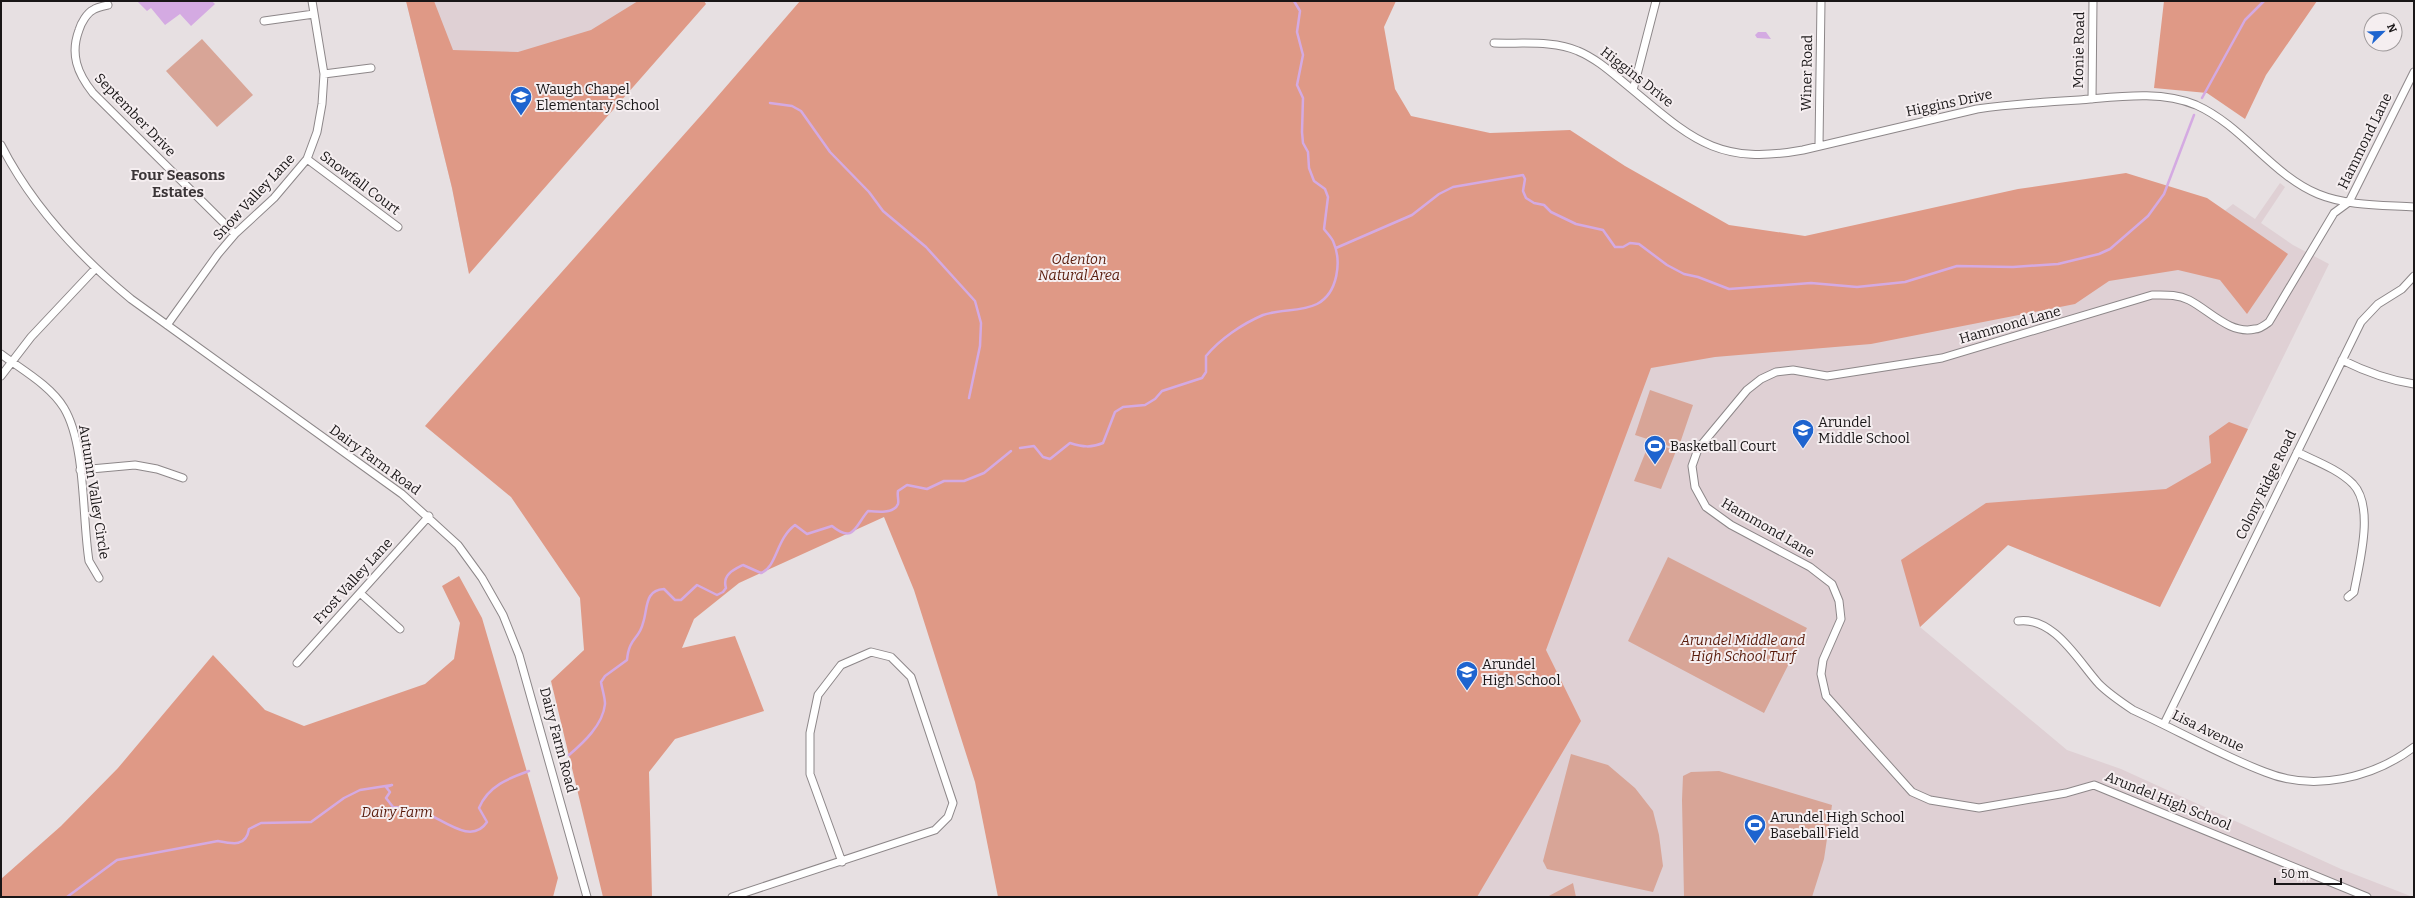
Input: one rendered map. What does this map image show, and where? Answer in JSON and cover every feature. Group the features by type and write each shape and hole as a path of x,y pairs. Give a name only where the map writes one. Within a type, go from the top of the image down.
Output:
{"street":[{"name":"Snow Valley Lane","path":"167,325 218,254 235,234 274,198 307,159 317,132 322,104 324,74 312,1"},
{"path":"1633,90 1656,1"},
{"name":"Winer Road","path":"1819,145 1821,1"},
{"name":"Monie Road","path":"2092,99 2093,1"},
{"name":"September Drive","path":"108,5 92,10 81,23 74,42 75,61 82,79 93,93 235,234"},
{"path":"264,21 314,14"},
{"name":"Higgins Drive","path":"1494,43 1559,45 1577,50 1597,60 1694,139 1719,150 1743,155 1778,155 1976,109 2092,99 2167,97 2196,105 2222,121 2290,177 2318,194 2349,202 2414,207"},
{"path":"324,74 371,68"},
{"name":"Hammond Lane","path":"1832,584 1799,560 1731,525 1706,507 1695,487 1692,466 1698,449 1746,390 1760,379 1776,372 1793,370 1827,376 1942,358 2152,295 2173,295 2188,299 2232,326 2256,330 2269,322 2334,213 2349,202 2414,72"},
{"name":"Dairy Farm Road","path":"1,145 31,194 61,233 95,269 167,325 402,494 429,516 458,545 478,572 503,615 529,685 587,897"},
{"name":"Snowfall Court","path":"307,159 398,227"},
{"path":"1,376 10,361 95,269"},
{"name":"Colony Ridge Road","path":"2164,724 2361,322 2378,304 2402,289 2414,276"},
{"name":"Autumn Valley Circle","path":"1,354 50,391 63,407 74,430 80,470 89,561 99,578"},
{"path":"2342,360 2367,372 2393,381 2414,384"},
{"path":"2297,452 2341,474 2354,485 2362,499 2364,516 2363,537 2354,592 2348,597"},
{"path":"80,470 135,465 157,469 183,478"},
{"name":"Frost Valley Lane","path":"297,663 429,516"},
{"name":"Arundel High School","path":"1832,584 1839,601 1841,619 1823,660 1821,674 1826,696 1912,792 1930,800 1979,808 2066,793 2094,785 2367,897"},
{"path":"360,593 400,629"},
{"name":"Lisa Avenue","path":"2018,621 2026,620 2048,629 2070,649 2100,684 2133,710 2266,773 2298,780 2330,780 2357,776 2383,766 2414,747"},
{"path":"732,897 755,894 935,830 948,817 953,803 911,677 891,657 871,652 841,665 818,695 810,733 810,774 842,862"}],"shaded area":[{"path":"137,1 212,1 215,4 191,26 180,14 165,25 151,8 147,11"},
{"name":"Waugh Chapel Elementary School","path":"406,1 661,1 469,274 452,188"},
{"path":"1758,32 1766,32 1771,39 1757,38 1755,35"},
{"path":"2280,183 2285,187 2261,223 2293,245 2329,264 2160,607 2008,545 1920,627 2067,750 2121,769 2341,869 2413,897 1283,897 1611,239 2183,245 2233,204 2255,219"}],"green space":[{"name":"Waugh Chapel Elementary School","path":"406,1 434,1 453,50 518,52 591,30 638,1 704,1 706,4 469,274 452,188"},
{"name":"Odenton Natural Area","path":"800,1 1396,1 1384,27 1395,89 1411,116 1490,133 1570,130 1625,166 1729,225 1805,236 2018,189 2126,173 2207,198 2288,254 2247,314 2220,280 2178,270 2109,281 2075,304 1871,344 1715,357 1651,368 1546,650 1581,721 1477,897 998,897 975,782 914,590 884,517 739,583 694,619 682,648 735,636 764,711 675,739 649,772 652,897 603,897 551,681 584,650 580,598 511,497 425,426 704,112"},
{"path":"2164,1 2317,1 2266,75 2245,119 2207,93 2154,88"},
{"path":"202,39 253,95 217,127 166,71"},
{"path":"1650,390 1693,405 1678,449 1635,435"},
{"path":"2229,422 2248,429 2160,607 2008,545 1920,627 1901,560 1986,503 2166,489 2211,463 2209,436"},
{"name":"Basketball Court","path":"1650,441 1676,451 1661,489 1634,481"},
{"name":"Arundel Middle and High School Turf","path":"1668,557 1807,628 1764,713 1628,641"},
{"name":"Dairy Farm","path":"459,576 482,618 558,878 553,897 1,897 1,879 61,826 118,768 213,655 265,710 304,726 425,684 454,659 460,623 442,586"},
{"path":"1571,754 1608,765 1635,788 1653,811 1659,835 1663,866 1653,892 1547,869 1543,861"},
{"name":"Arundel High School Baseball Field","path":"1719,771 1832,805 1824,859 1812,897 1684,897 1683,776 1691,772"},
{"path":"1573,883 1576,897 1547,897"}],"waterway":[{"path":"1020,448 1034,446 1043,457 1050,459 1070,443 1087,446 1095,446 1103,443 1115,412 1123,407 1145,405 1155,399 1162,391 1202,378 1206,372 1206,356 1239,327 1270,313 1311,307 1324,299 1330,292 1334,285 1336,276 1336,249 1333,241 1324,229 1328,197 1325,189 1314,181 1309,168 1308,152 1303,143 1303,98 1297,85 1303,55 1297,32 1300,11 1294,1"},
{"path":"2202,98 2245,20 2264,1"},
{"path":"770,103 792,106 801,111 830,152 869,192 883,211 926,247 975,301 981,323 980,346 969,398"},
{"path":"1336,248 1412,215 1439,194 1453,187 1523,175 1525,179 1523,191 1526,198 1534,203 1544,205 1551,212 1576,224 1603,230 1615,247 1623,247 1630,243 1639,244 1667,265 1684,274 1698,277 1729,289 1811,283 1857,287 1905,282 1957,266 2013,267 2058,264 2099,254 2110,249 2148,216 2164,194 2194,115"},
{"path":"569,755 592,733 600,719 605,704 601,682 605,676 627,660 630,647 641,629 645,618 648,601 653,593 664,589 675,600 681,600 697,585 717,595 723,592 726,588 725,583 727,576 739,567 743,565 761,573 766,570 774,559 784,538 795,525 807,534 832,526 839,531 850,533 857,527 868,511 885,512 896,507 898,504 898,491 907,485 927,489 944,481 964,481 984,473 1011,451"},
{"path":"67,897 117,860 218,841 238,843 245,839 249,829 261,823 311,822 344,798 360,790 392,785 386,787 390,792 386,798 393,807 417,810 463,831 472,832 480,829 487,822 479,808 488,794 494,788 507,780 529,771"}],"place":[{"name":"Waugh Chapel Elementary School","path":"521,116"},
{"name":"Arundel Middle School","path":"1803,450"},
{"name":"Basketball Court","path":"1655,466"},
{"name":"Arundel High School","path":"1467,692"},
{"name":"Arundel High School Baseball Field","path":"1755,844"}],"district":[{"name":"Four Seasons Estates","path":"178,184"}]}
